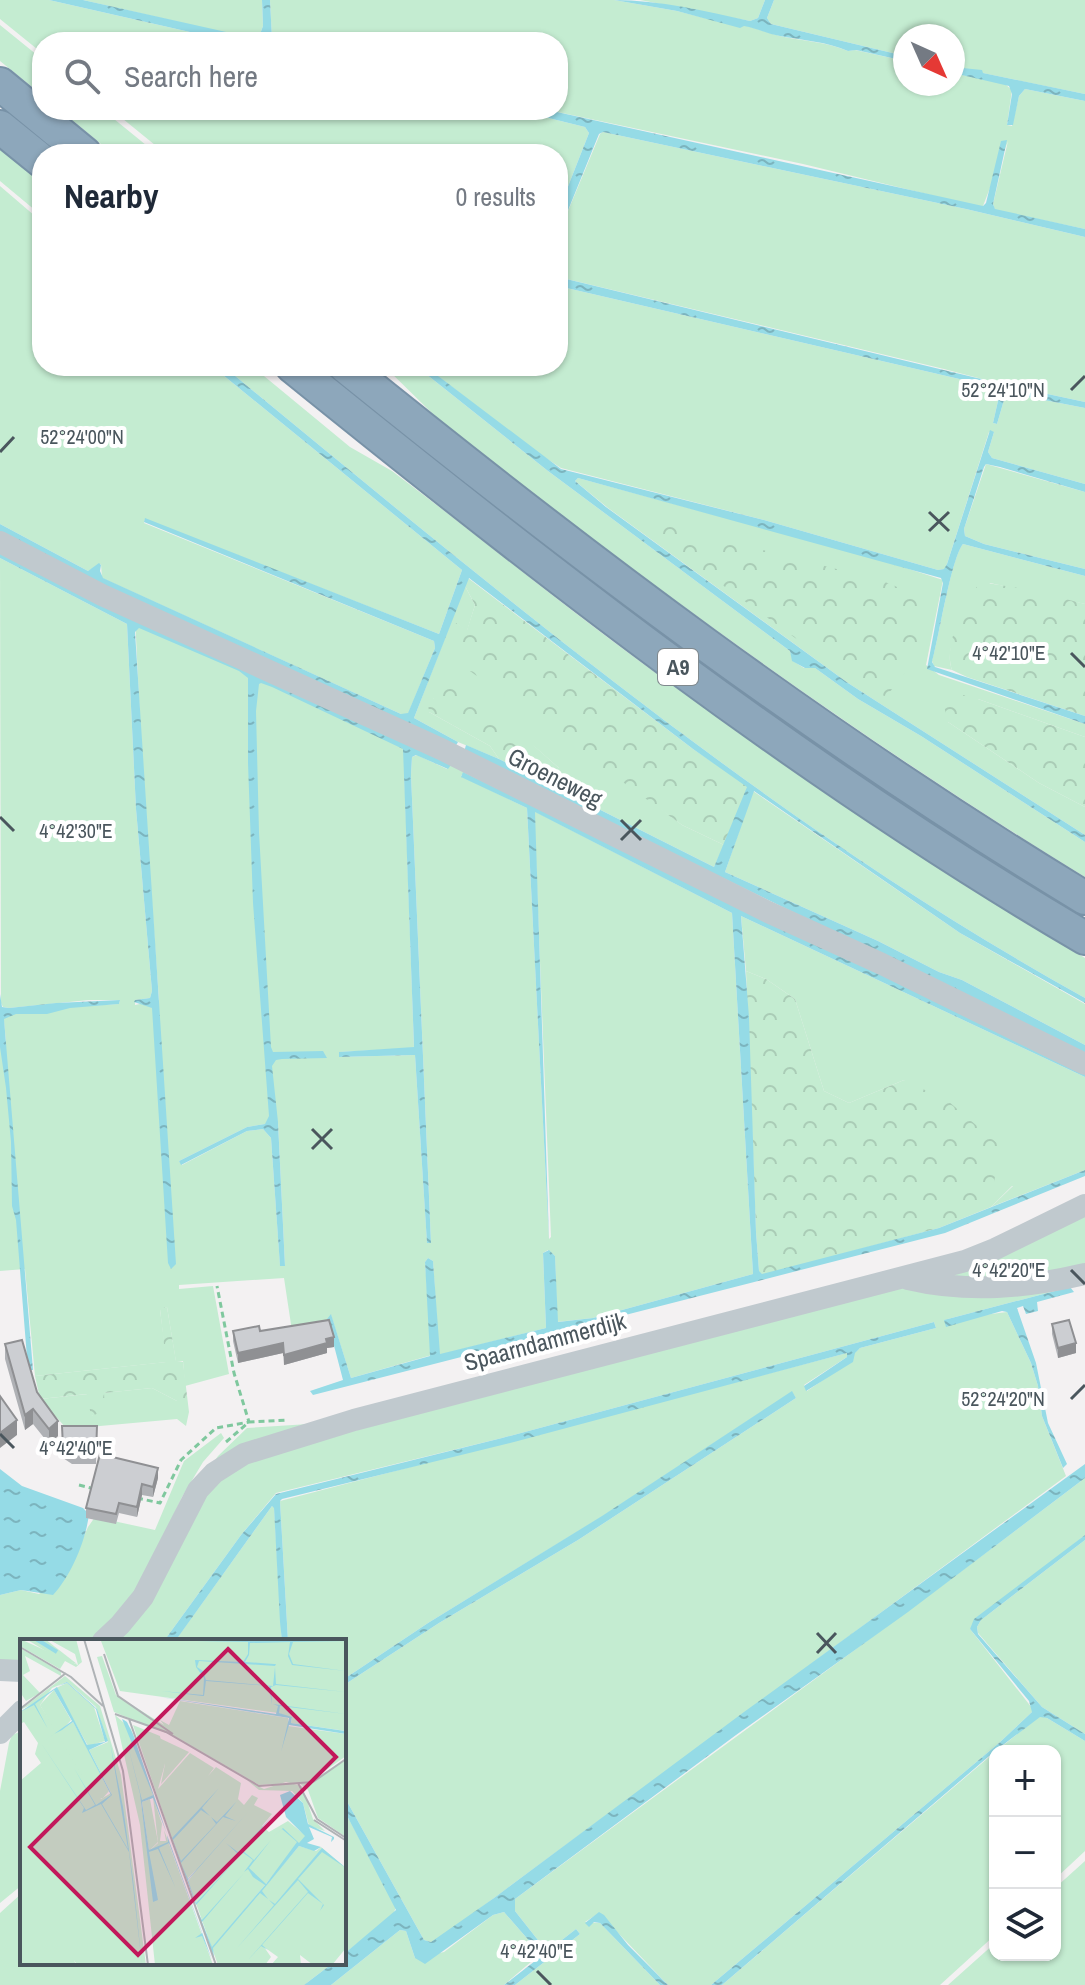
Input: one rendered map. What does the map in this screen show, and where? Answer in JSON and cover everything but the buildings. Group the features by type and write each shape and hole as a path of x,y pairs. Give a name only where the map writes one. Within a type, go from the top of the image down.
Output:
{"highway":[{"path":"0,84 32,110"},
{"path":"44,120 73,144"},
{"path":"0,127 32,153"},
{"name":"A9","path":"304,376 487,523 730,705 895,817 1085,938"},
{"name":"A9","path":"357,376 506,496 749,678 997,845 1085,898"}],"street":[{"name":"Groeneweg","path":"0,542 102,595 441,749 768,912 882,964 1085,1064"},
{"name":"Spaarndammerdijk","path":"105,1639 143,1597 198,1490 223,1465 244,1454 354,1420 975,1257 1085,1205"},
{"path":"899,1277 947,1285 1005,1288 1085,1274"},
{"path":"0,1670 20,1671"},
{"path":"0,1733 20,1713"}],"path":[{"path":"133,1497 160,1503 181,1460 216,1428 249,1422 234,1373 217,1286"},
{"path":"79,1485 106,1491"}],"green space":[{"path":"0,0 49,0 190,32 32,32 32,45 0,19"},
{"path":"83,0 262,0 261,32 222,32"},
{"path":"270,0 614,0 893,58 893,96 965,96 965,76 1005,84 1012,90 1007,125 1012,126 1019,96 1025,89 1085,101 1085,229 995,210 993,204 1008,141 983,206 976,206 803,164 568,114 568,32 272,32"},
{"path":"640,0 765,0 758,18 750,21"},
{"path":"774,0 1085,0 1085,94 965,69 965,24 893,24 893,53 771,24 767,18"},
{"path":"0,25 32,51 32,87 0,61"},
{"path":"72,120 115,120 145,144 101,144"},
{"path":"124,120 557,120 585,127 589,133 568,187 568,144 154,144"},
{"path":"603,132 966,209 1085,237 1085,402 996,383 992,387 1000,392 993,423 997,424 1009,393 1085,408 1085,484 992,458 988,452 994,432 989,432 947,564 945,569 938,570 764,520 561,468 532,449 438,376 568,376 568,288 981,384 982,379 944,369 568,279 568,211"},
{"path":"0,148 32,175 32,208 0,181"},
{"path":"0,186 32,213 32,376 224,376 462,570 439,634 145,519 144,523 434,641 435,648 408,714 401,714 102,578 101,564 88,571 0,524"},
{"path":"235,376 264,376 350,447 392,471 610,640 696,702 861,815 1085,958 1085,998 857,858 748,782 534,620"},
{"path":"394,376 429,376 548,471 790,651 793,661 804,668 815,668 858,699 1085,842 1085,877 924,774 767,666 613,554 436,417"},
{"path":"986,464 1085,492 1085,569 984,544 965,536 964,529"},
{"path":"578,478 881,560 943,580 926,665 939,675 1085,724 1085,737 978,699 948,722 1039,783 1085,807 1085,835 848,683 608,508 575,481"},
{"path":"646,520 883,581 905,591 918,606 921,619 920,634 910,663 885,696 868,691 640,525"},
{"path":"963,544 1085,576 1085,604 990,583 955,636 951,647 952,670 934,666 932,661 950,581"},
{"path":"0,558 127,624 136,809 152,991 150,998 135,1000 135,1005 159,1000 135,617 364,719 673,876 464,773 461,776 527,808 549,1239 534,811 732,913 753,1274 593,1318 557,1322 555,1256 548,1250 543,1253 546,1328 439,1355 433,1261 428,1258 425,1262 432,1355 351,1378 331,1315 328,1322 292,1331 284,1278 179,1285 179,1289 213,1286 229,1374 185,1386 183,1361 176,1362 167,1307 160,1310 167,1362 35,1376 25,1269 0,1271 0,1042 6,1041 3,1011 119,1004 120,1000 9,1008 1,1003","holes":["410,744 450,765 447,769 417,755 412,757 431,1243 427,1242 415,1055 339,1057 340,1052 414,1048 404,765","278,1122 285,1266 280,1265 271,1138 263,1129 247,1131 182,1165 179,1161 247,1127"]},
{"path":"468,578 693,749 748,787 724,845 682,825 463,666 452,642 456,623 467,630 475,605 465,586"},
{"path":"981,582 1085,604 1085,716 952,670 950,649 957,624"},
{"path":"465,586 475,605 467,631 457,624 648,799 682,825 724,845 714,867 539,779 559,768 535,747 434,682 434,698 429,712 490,746 499,759 458,742 414,718"},
{"path":"440,675 464,683 560,769 539,779 499,759 490,746 429,712 428,704 434,698 434,682"},
{"path":"948,691 1085,737 1085,807 1039,783 948,722 943,702"},
{"path":"753,791 960,933 1085,1004 1085,1045 962,980 725,872"},
{"path":"741,916 1085,1077 1085,1170 991,1207 1013,1186 994,1187 904,1080 849,1103 824,1091 795,999 766,979 746,971"},
{"path":"746,971 766,979 795,999 824,1091 849,1103 904,1080 948,1101 998,1144 994,1186 1013,1185 991,1207 939,1228 763,1275 759,1272"},
{"path":"1085,1212 1085,1268 1038,1281 923,1277"},
{"path":"898,1283 1070,1287 944,1320 1007,1312 1031,1363 1042,1416 1066,1476 431,1942 424,1940 346,1800 346,1684 439,1623 578,1540 796,1398 792,1392 603,1516 428,1623 346,1678 346,1639 288,1639 280,1501 847,1353 847,1357 804,1385 807,1391 860,1348 936,1328 934,1322 502,1438 276,1493 241,1535 165,1639 113,1639 205,1491 247,1460"},
{"path":"167,1307 176,1361 183,1362 189,1412 186,1426 177,1419 177,1401 152,1388 104,1393 105,1411 91,1416 87,1394 40,1399 35,1376 166,1362 160,1309"},
{"path":"152,1388 177,1401 177,1419 67,1429 40,1399 88,1394 92,1416 103,1393"},
{"path":"324,1423 209,1469 247,1428"},
{"path":"221,1433 224,1438 203,1462 182,1497 140,1585 99,1634 91,1639 20,1639 20,1666 0,1665 0,1595 21,1590 39,1594 68,1572 95,1517 155,1530 184,1461"},
{"path":"1085,1478 1085,1535 970,1629 1032,1708 1032,1712 999,1743 989,1745 989,1751 711,1985 668,1985 599,1913 585,1922 600,1923 660,1985 515,1985 580,1934 576,1929 553,1947 545,1949 515,1911 515,1899"},
{"path":"272,1506 274,1507 282,1639 176,1639"},
{"path":"1085,1540 1085,1734 1042,1707 978,1633 977,1627 981,1620"},
{"path":"1040,1716 1085,1741 1085,1851 1061,1873 1061,1745 1004,1745"},
{"path":"20,1732 20,1887 0,1903 0,1791 12,1735"},
{"path":"989,1757 989,1940 940,1985 722,1985"},
{"path":"346,1814 396,1907 393,1915 346,1952"},
{"path":"1085,1861 1085,1985 948,1985 989,1948 989,1961 1061,1961 1061,1883"},
{"path":"20,1895 20,1965 330,1965 304,1985 0,1985 0,1913"},
{"path":"504,1912 539,1955 504,1985 331,1985 400,1930 406,1931 415,1958 444,1952 493,1915"}],"water":[{"path":"49,0 83,0 226,32 190,32"},
{"path":"262,0 270,0 272,32 261,32"},
{"path":"614,0 665,4 750,21 758,18 765,0 774,0 767,18 771,24 893,53 893,58 744,26 740,28 677,11"},
{"path":"965,68 1085,94 1085,101 1025,89 1019,96 1013,125 1007,125 1012,94 1009,86 965,76"},
{"path":"568,114 983,206 1001,141 1007,140 993,204 995,209 1085,229 1085,237 603,132 599,134 568,210 568,187 589,133 585,127 557,120 568,120"},
{"path":"568,279 982,379 981,384 568,288"},
{"path":"224,376 235,376 534,620 748,782 857,858 1085,998 1085,1003 960,933 754,791 725,872 962,980 1085,1045 1085,1054 464,752 466,745 499,759 714,867 747,787 469,578 414,718 458,742 454,749 98,585 0,533 0,524 88,571 99,563 103,578 401,714 408,713 435,648 434,641 144,522 145,518 439,634 462,570"},
{"path":"429,376 438,376 561,469 764,520 938,570 944,569 947,564 990,430 994,432 988,452 992,458 1085,484 1085,492 986,464 964,529 965,536 984,544 1085,569 1085,576 963,544 950,581 932,662 935,667 1085,716 1085,724 927,669 943,583 941,578 578,478 575,481 606,507 848,683 1085,835 1085,842 858,699 815,668 805,668 792,661 790,651 548,471"},
{"path":"996,383 1085,402 1085,408 1009,393 997,424 993,423 1000,392 992,388"},
{"path":"0,553 451,765 448,769 416,755 412,757 431,1243 427,1243 415,1055 339,1057 339,1052 414,1047 403,749 272,687 259,684 256,711 259,832 271,1047 273,1052 323,1051 327,1058 282,1059 276,1060 272,1066 285,1266 280,1266 271,1138 263,1129 247,1131 181,1165 179,1161 247,1127 265,1124 269,1116 253,903 248,678 239,671 139,628 135,632 176,1264 171,1269 168,1263 152,1008 134,1002 150,998 152,991 136,809 127,624 0,558"},
{"path":"463,772 1085,1073 1085,1077 741,916 749,1017 756,1232 759,1271 762,1274 939,1228 1085,1170 1085,1176 945,1233 313,1395 310,1391 343,1380 327,1319 331,1314 351,1378 430,1356 425,1262 428,1258 433,1261 440,1354 546,1328 543,1253 549,1250 555,1256 558,1322 593,1318 753,1274 732,913 535,812 549,1240 527,808 461,777"},
{"path":"0,994 2,1007 9,1008 120,1000 119,1004 70,1008 47,1014 16,1014 4,1019 33,1370 28,1370 16,1220 12,1206 11,1142 0,1047"},
{"path":"1070,1287 1074,1292 1037,1302 1038,1311 1026,1314 1023,1306 1017,1308 1036,1363 1048,1423 1067,1464 1063,1468 1042,1416 1031,1363 1007,1312 946,1327 944,1320"},
{"path":"934,1322 936,1328 860,1348 853,1362 806,1391 804,1386 847,1357 847,1353 514,1442 282,1499 288,1639 282,1639 272,1506 177,1639 165,1639 241,1535 276,1494 502,1438"},
{"path":"792,1391 796,1398 578,1540 439,1623 346,1684 346,1678 428,1623 602,1516"},
{"path":"1085,1464 1085,1478 908,1612 515,1899 515,1911 545,1949 553,1947 576,1929 580,1934 515,1985 504,1985 535,1961 538,1951 504,1912 493,1915 425,1964 415,1958 406,1931 400,1930 331,1985 304,1985 330,1965 346,1965 346,1952 396,1910 346,1814 346,1800 424,1940 431,1942"},
{"path":"0,1469 22,1486 83,1508 89,1514 77,1557 53,1595 21,1590 0,1595"},
{"path":"1085,1535 1085,1540 981,1620 977,1627 978,1634 1042,1707 1085,1734 1085,1741 1047,1718 1040,1717 1003,1745 997,1745 1032,1712 1029,1701 970,1629 974,1619"},
{"path":"989,1751 989,1756 722,1985 711,1985"},
{"path":"599,1912 668,1985 660,1985 600,1923 594,1922 589,1927 585,1923"}]}
